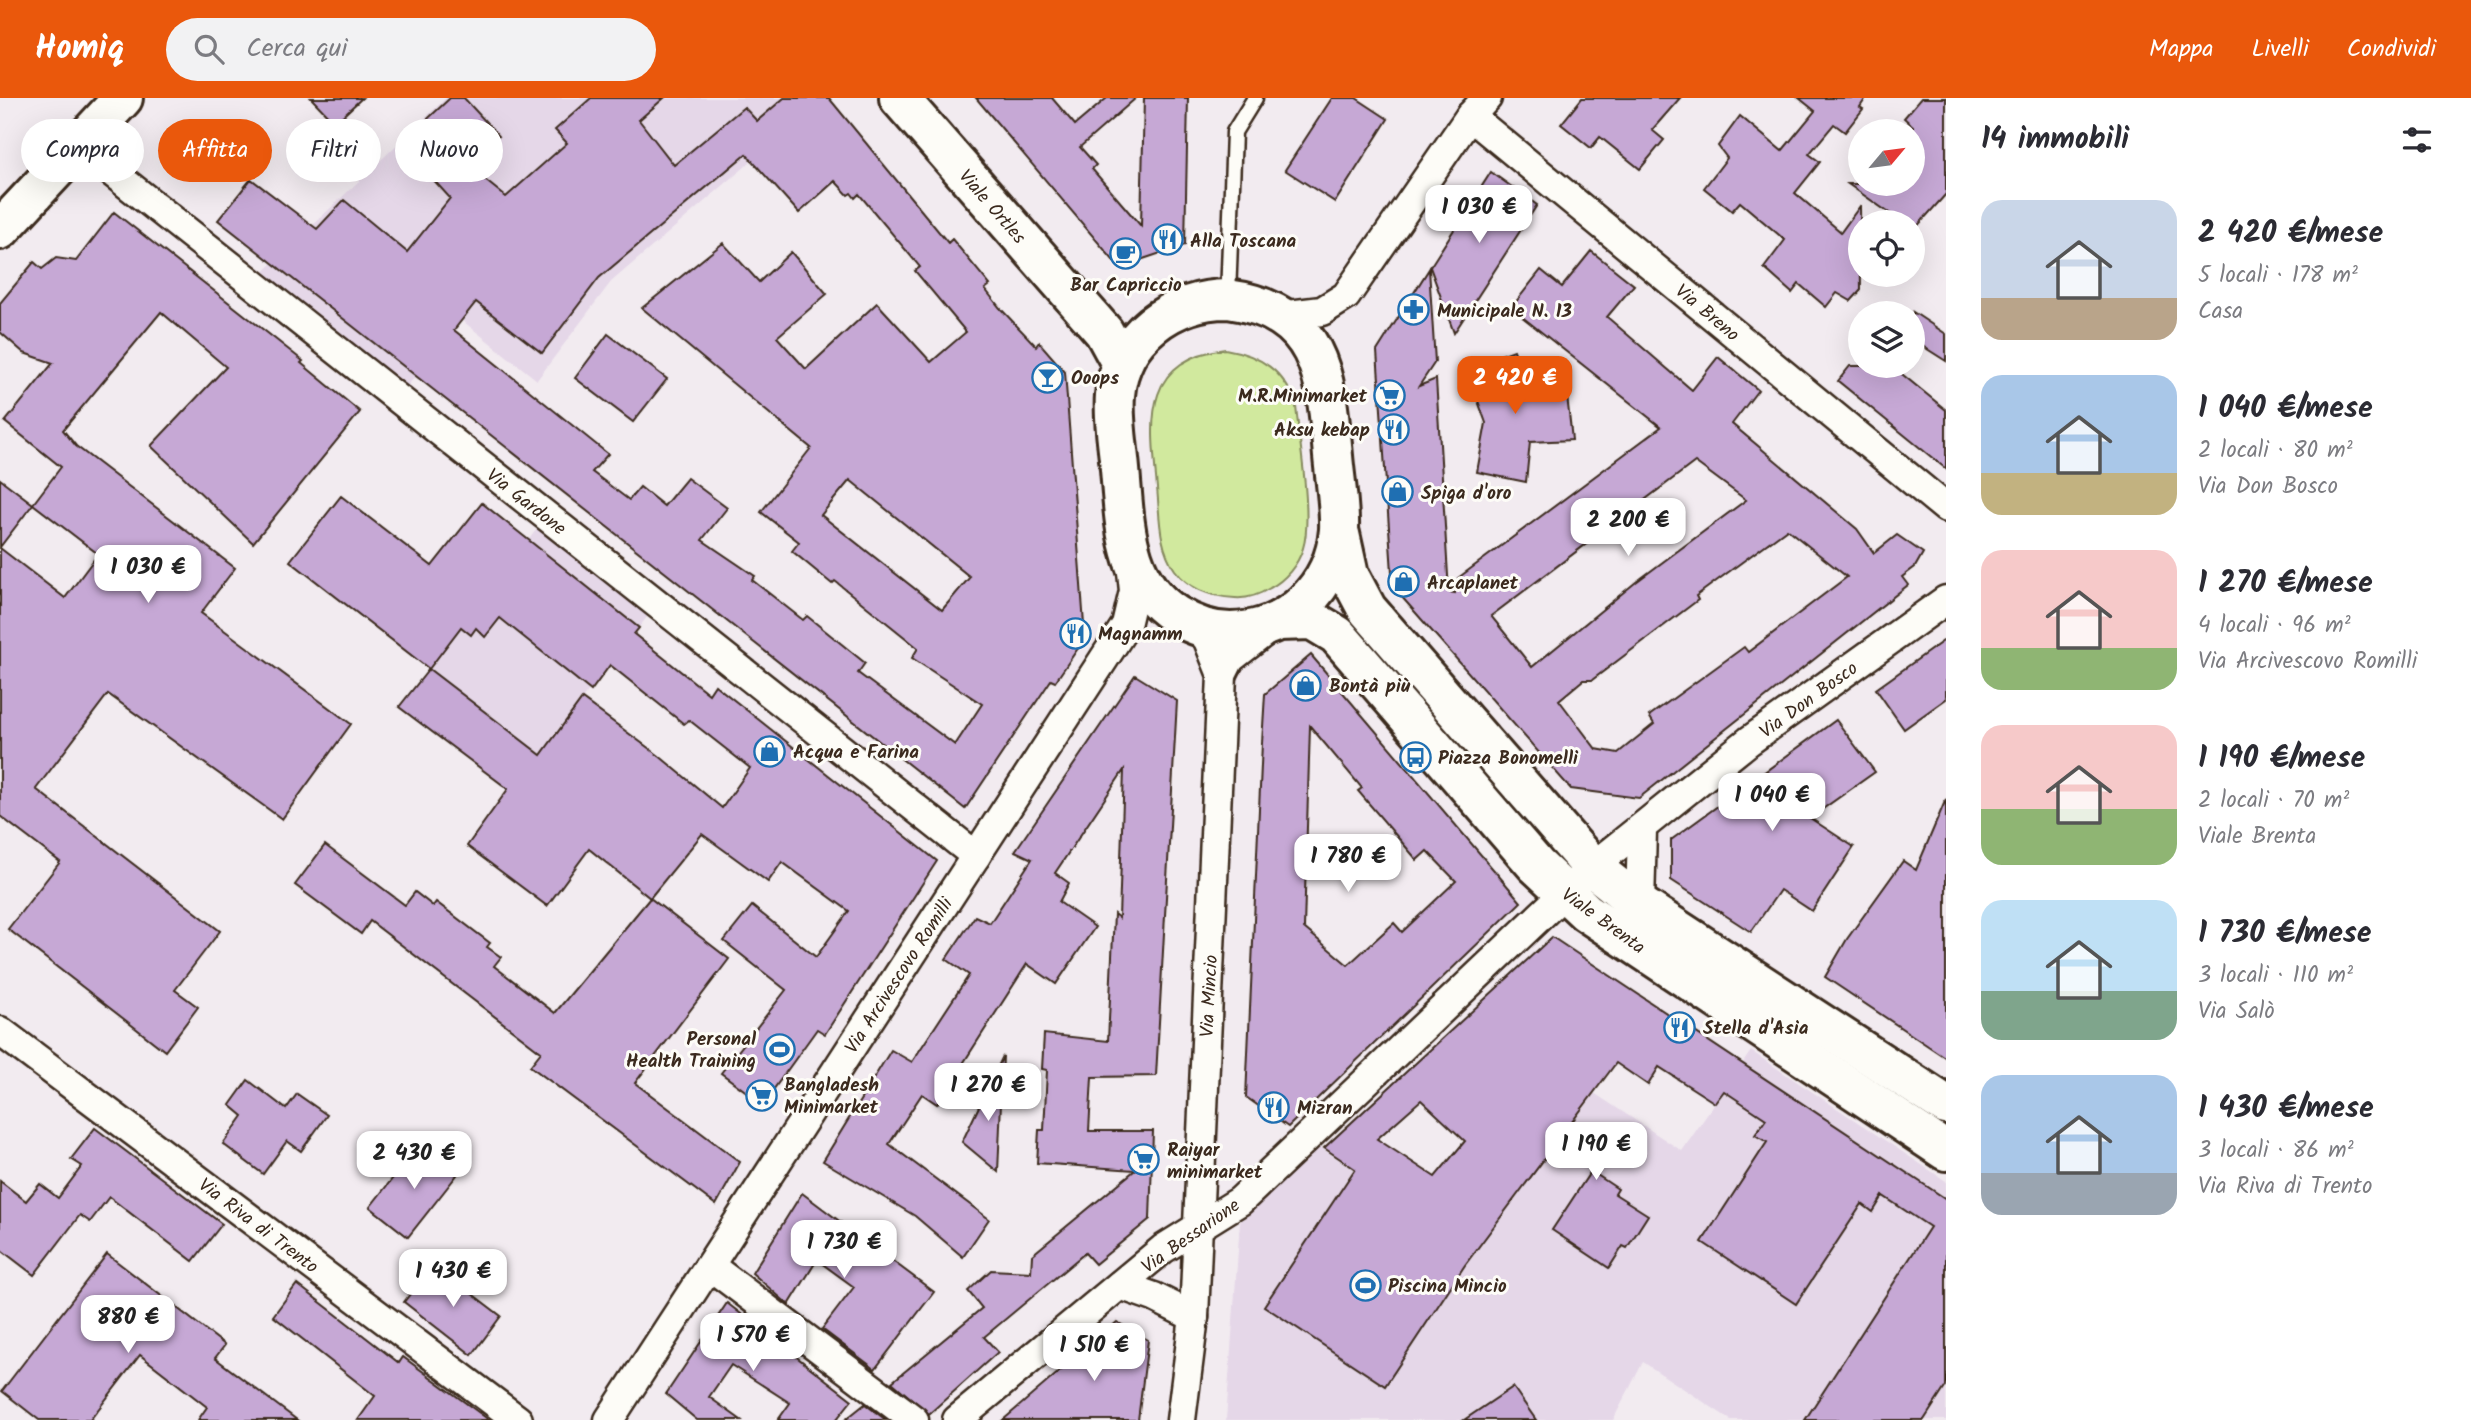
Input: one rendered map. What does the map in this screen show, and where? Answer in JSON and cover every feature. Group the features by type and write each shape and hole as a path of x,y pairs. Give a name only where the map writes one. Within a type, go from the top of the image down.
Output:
{"street":[{"path":"104,119 123,98"},
{"name":"Viale Ortles","path":"899,98 1104,332 1122,365"},
{"path":"1280,316 1322,311 1346,296 1478,107"},
{"name":"Via Breno","path":"1478,107 1946,508"},
{"path":"0,230 45,182"},
{"name":"Via Gardone","path":"124,182 976,856"},
{"path":"1222,675 1230,659 1305,603 1322,583 1335,553 1339,528 1325,380 1306,341 1280,316 1258,305 1228,299 1190,303 1152,324 1135,342 1122,365 1116,385 1115,417 1130,555 1140,579 1157,601 1196,625 1229,632 1262,628 1278,621"},
{"name":"Viale Ortles","path":"1087,313 1117,326 1152,324"},
{"name":"Viale Brenta","path":"1339,528 1349,575 1367,609 1592,867 1640,905 1946,1105"},
{"name":"Via Arcivescovo Romilli","path":"609,1420 1126,625 1134,582 1130,555"},
{"name":"Via Don Bosco","path":"1563,892 1749,741 1946,600"},
{"name":"Viale Brenta","path":"1278,621 1312,620 1337,635 1563,892 1598,919 1946,1151"},
{"name":"Via Mincio","path":"1181,1420 1194,1317 1222,675 1208,640 1196,625"},
{"path":"1640,905 1642,830"},
{"name":"Via Bessarione","path":"957,1420 1163,1250 1240,1201 1563,892"},
{"name":"Via Riva di Trento","path":"0,1031 518,1420"},
{"path":"710,1266 914,1420"},
{"path":"1119,1285 1154,1297 1194,1317"}],"lane":[{"path":"1228,299 1234,132 1255,98"}],"shaded area":[{"path":"446,98 825,98 611,282 537,380 459,318 400,396 254,281 358,182 381,182 381,160 395,147 395,182 503,182 503,119 424,119"},
{"path":"543,521 655,607 582,699 513,793 399,707"},
{"path":"1751,1051 1946,1181 1946,1420 1731,1420 1643,1362 1613,1420 1226,1420 1240,1222 1317,1145 1475,1251 1594,1093 1682,1151"}],"green space":[{"path":"1225,349 1260,360 1278,374 1291,394 1296,406 1306,499 1306,534 1301,554 1294,566 1276,585 1258,595 1244,598 1202,591 1181,577 1169,561 1160,520 1153,440 1157,398 1165,381 1178,366 1197,355"}],"building":[{"path":"311,98 362,98 339,119 331,119"},
{"path":"450,98 464,98 483,119 428,119"},
{"path":"591,98 664,98 639,120 674,165 744,107 757,121 784,98 829,98 948,243 952,239 990,285 985,289 1000,308 1036,346 1039,342 1065,372 1085,638 1055,682 1051,680 965,809 218,220 249,182 255,182 317,229 344,200 407,252 450,198 435,182 487,182 506,197 567,143 555,130","holes":["746,154 799,213 835,181 848,195 851,193 855,198 859,194 920,267 915,271 966,332 931,362 877,303 806,369 777,337 827,294 791,252 759,282 723,243 642,308 811,448 761,512 799,542 792,551 832,584 835,581 918,648 912,658 982,704 955,745 858,673 865,663 807,616 803,620 752,580 755,576 702,540 727,508 687,478 664,506 640,487 629,500 592,472 608,454 454,330 476,302 542,353 599,278","850,480 970,577 942,610 821,515"]},
{"path":"976,98 1052,98 1075,125 1107,98 1136,98 1080,147 1096,165 1092,169 1141,226 1144,98 1188,98 1185,245 1119,267"},
{"path":"1332,98 1356,98 1388,119 1335,202 1285,170"},
{"path":"1582,98 1680,98 1652,130 1664,140 1640,169 1600,137 1591,148 1561,124"},
{"path":"1799,98 1866,98 1860,107 1863,109 1855,119 1848,119 1845,132 1834,124 1809,154 1820,162 1795,193 1841,232 1848,222 1848,287 1861,287 1861,290 1851,301 1837,293 1826,307 1799,284 1792,293 1764,268 1785,240 1740,202 1732,211 1704,188 1727,158 1718,146 1740,116 1782,151 1815,111"},
{"path":"1921,98 1946,98 1946,194 1925,218 1925,210 1885,210 1865,196 1925,196 1925,119 1904,118"},
{"path":"1491,172 1537,205 1454,333 1430,267"},
{"path":"114,212 303,361 301,363 360,412 253,543 151,446 226,367 161,312 63,430 76,446 235,568 201,613 351,724 282,819 108,694 36,789 220,931 175,990 198,1007 165,1051 8,929 60,862 0,816 0,548 65,598 98,554 33,504 61,467 5,422 53,363 24,353 0,332 0,303 34,262 42,269 56,258 76,261"},
{"path":"1591,251 1634,285 1607,317 1692,390 1718,357 1758,390 1732,424 1857,529 1874,553 1897,535 1923,553 1915,567 1902,577 1908,585 1639,798 1571,789 1393,587 1377,351 1429,269 1435,362 1419,386 1436,379 1449,592 1455,593 1458,578 1661,427 1511,308 1541,270 1562,287","holes":["1695,462 1746,500 1636,582 1532,667 1491,616","1787,529 1847,577 1748,652 1744,647 1649,716 1654,724 1618,753 1596,749 1559,700 1583,680 1592,680 1698,600 1696,596"]},
{"path":"1925,320 1946,334 1946,361 1925,348"},
{"path":"608,334 667,379 633,422 575,378"},
{"path":"1514,350 1529,389 1566,387 1572,440 1530,442 1526,482 1477,472 1486,423 1466,368"},
{"path":"1848,368 1848,378 1907,378 1946,410 1946,469 1838,381"},
{"path":"0,479 33,504 0,547"},
{"path":"341,496 432,566 482,503 639,628 634,634 709,694 715,685 937,861 825,1034 817,1029 763,1104 721,1073 786,990 724,941 752,906 816,957 849,911 782,862 768,882 702,834 650,898 589,849 547,906 467,846 508,789 399,707 429,669 290,561","holes":["500,618 591,691 610,665 684,724 689,720 750,768 722,808 658,755 582,699 541,755 429,669 461,627 471,635 476,628 485,637"]},
{"path":"1946,639 1946,699 1904,729 1876,689"},
{"path":"1311,655 1521,902 1288,1127 1246,1097 1265,694","holes":["1310,726 1362,788 1358,791 1417,860 1427,851 1456,881 1402,932 1394,923 1348,965 1304,928"]},
{"path":"1135,675 1177,701 1156,1076 1092,1077 1089,1131 1153,1131 1150,1219 1095,1264 1085,1253 984,1337 998,1352 929,1414 892,1382 982,1308 968,1291 991,1270 1031,1272 1032,1255 1135,1170 1037,1163 1039,1130 1044,1130 1047,1070 1042,1069 1044,1034 1108,1041 1114,914 1119,918 1124,770 1055,873 1069,883 1059,902 1095,927 1056,984 1027,964 937,1104 922,1094 889,1144 989,1219 963,1257 915,1216 823,1161 891,1050 912,1062 969,975 946,959 975,916 990,923 1032,859 1015,851"},
{"path":"1836,720 1875,772 1810,818 1854,847 1812,911 1780,890 1751,932 1671,880 1671,840"},
{"path":"1946,799 1946,1058 1825,977 1847,939 1903,861 1916,870"},
{"path":"325,845 405,905 415,892 433,906 436,902 490,943 487,947 501,957 494,966 555,1013 650,898 729,959 635,1083 740,1162 716,1205 530,1066 541,1052 370,921 361,934 295,885"},
{"path":"1552,937 1946,1199 1946,1386 1924,1420 1805,1420 1930,1227 1883,1196 1873,1212 1862,1204 1796,1304 1702,1242 1767,1142 1755,1135 1766,1119 1724,1091 1715,1103 1659,1067 1648,1085 1616,1063 1465,1265 1385,1386 1264,1306 1355,1169 1324,1148","holes":["1421,1100 1465,1141 1435,1177 1377,1139"]},
{"path":"1003,1056 998,1172 962,1142"},
{"path":"248,1080 286,1109 297,1094 327,1115 301,1151 287,1141 263,1174 223,1144 243,1116 230,1105"},
{"path":"95,1128 222,1224 193,1261 109,1197 90,1222 80,1215 34,1275 0,1249 0,1181 26,1201 40,1184 58,1198 82,1166 71,1159"},
{"path":"419,1145 457,1175 408,1237 370,1207"},
{"path":"1591,1171 1618,1189 1615,1194 1648,1215 1627,1248 1623,1246 1609,1268 1552,1230"},
{"path":"802,1193 934,1292 875,1369 822,1329 854,1287 817,1260 789,1305 752,1273"},
{"path":"107,1254 225,1345 215,1358 297,1420 198,1420 207,1407 140,1355 90,1420 39,1420 2,1391"},
{"path":"433,1264 501,1316 472,1355 404,1302"},
{"path":"297,1284 399,1363 403,1357 489,1420 358,1420 375,1396 273,1316"},
{"path":"727,1303 852,1400 836,1420 778,1420 790,1403 731,1365 709,1397 741,1420 697,1420 666,1394"},
{"path":"1117,1322 1148,1340 1138,1420 1003,1420"},
{"path":"1513,1387 1536,1420 1464,1420"},
{"path":"865,1404 886,1420 845,1420"}],"place":[{"name":"Alla Toscana","path":"1167,240"},
{"name":"Bar Capriccio","path":"1126,253"},
{"name":"Municipale N. 13","path":"1414,310"},
{"name":"Ooops","path":"1048,377"},
{"name":"M.R.Minimarket","path":"1390,395"},
{"name":"Aksu kebap","path":"1393,429"},
{"name":"Spiga d'oro","path":"1398,492"},
{"name":"Arcaplanet","path":"1404,582"},
{"name":"Magnamm","path":"1075,633"},
{"name":"Bontà più","path":"1306,685"},
{"name":"Acqua e Farina","path":"770,751"},
{"name":"Piazza Bonomelli","path":"1415,757"},
{"name":"Stella d'Asia","path":"1680,1027"},
{"name":"Personal Health Training","path":"779,1049"},
{"name":"Bangladesh Minimarket","path":"761,1095"},
{"name":"Mizran","path":"1274,1107"},
{"name":"Raiyar minimarket","path":"1144,1160"},
{"name":"Piscina Mincio","path":"1365,1285"}]}
